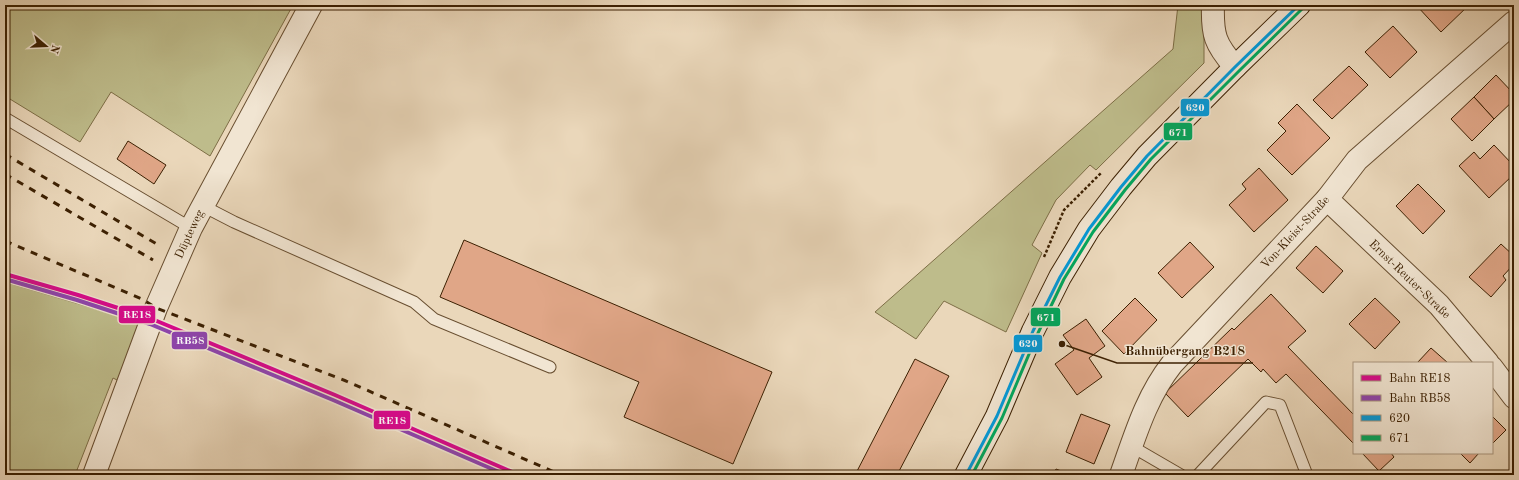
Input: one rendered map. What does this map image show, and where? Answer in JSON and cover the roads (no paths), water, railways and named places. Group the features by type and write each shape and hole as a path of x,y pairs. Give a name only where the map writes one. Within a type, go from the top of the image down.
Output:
{"street":[{"name":"Düpteweg","path":"94,475 156,308 191,228 311,5"},
{"path":"1213,5 1212,25 1215,40 1222,52 1235,68"},
{"path":"966,475 997,416 1033,331 1060,277 1089,229 1147,156 1299,5"},
{"name":"Von-Kleist-Straße","path":"1121,475 1150,397 1160,379 1172,364 1327,199 1357,160 1514,22"},
{"name":"Ernst-Reuter-Straße","path":"1327,199 1439,305 1487,362"},
{"path":"1493,369 1514,397"}],"lane":[{"path":"5,118 191,228"},
{"path":"203,206 234,222 414,302 434,319 550,367"},
{"path":"1198,475 1266,402 1280,405 1307,475"},
{"path":"1131,446 1181,475"}],"railway":[{"path":"5,154 160,246"},
{"path":"5,174 153,260"},
{"path":"5,241 142,299 156,308 346,381 561,475"}],"rail line":[{"name":"RE18","path":"5,274 78,295 152,319 335,395 519,475"},
{"name":"RB58","path":"5,279 77,300 150,324 333,400 506,475"}],"place":[{"name":"Bahnübergang B218","path":"1062,344"}]}
